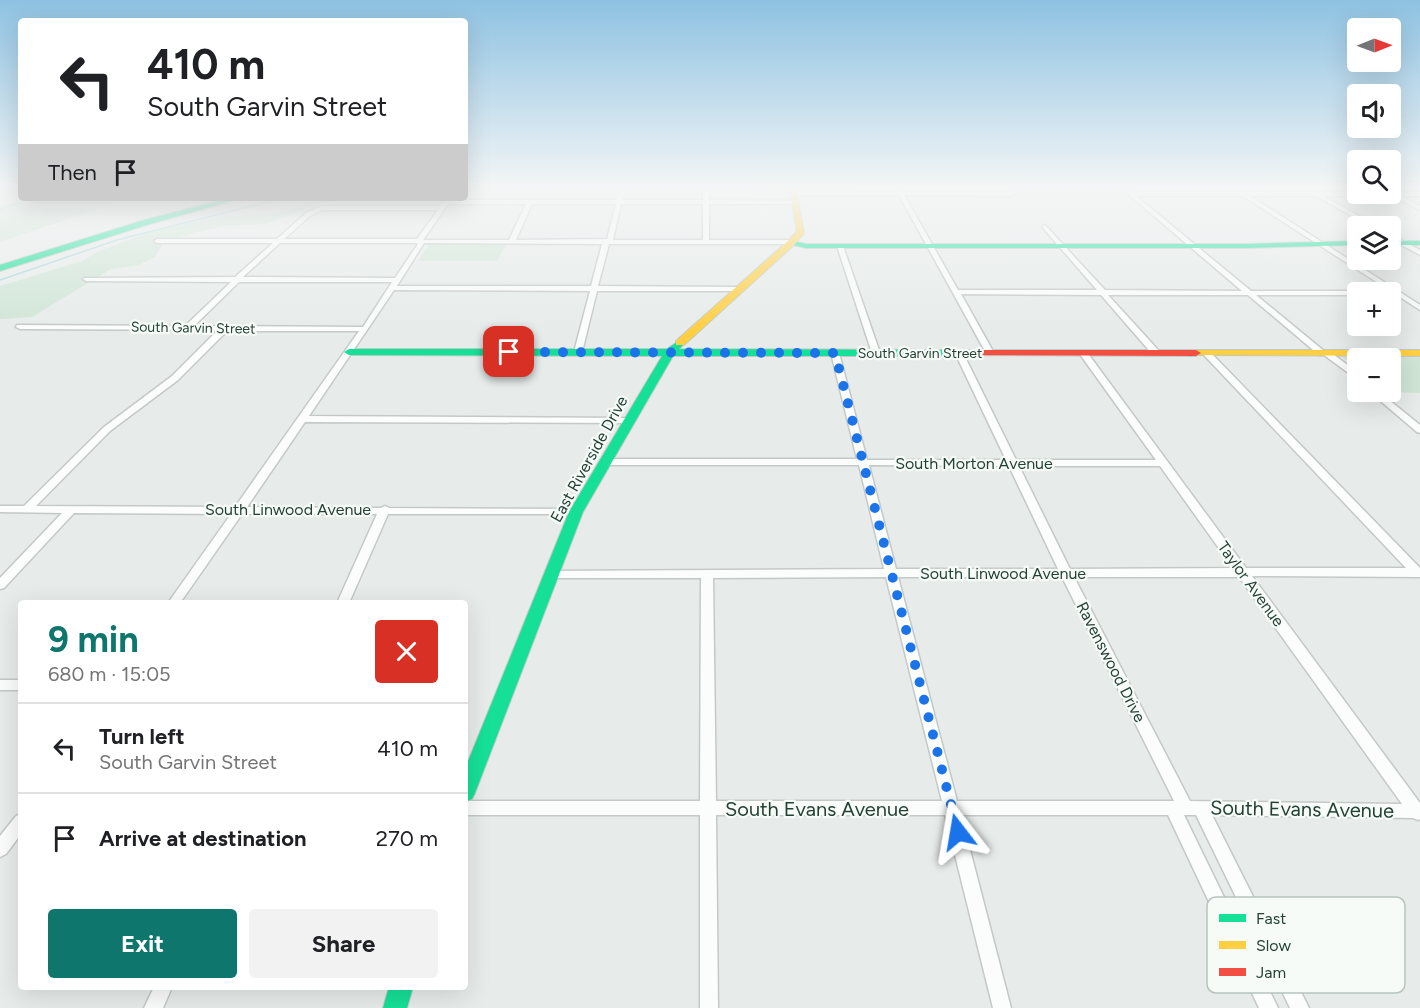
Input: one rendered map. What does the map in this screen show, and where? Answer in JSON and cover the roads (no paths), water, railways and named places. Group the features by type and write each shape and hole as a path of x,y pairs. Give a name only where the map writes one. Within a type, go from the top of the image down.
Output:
{"main road":[{"path":"0,263 88,235"},
{"path":"0,268 105,235"},
{"path":"798,235 792,242 806,246 1347,244"},
{"name":"East Riverside Drive","path":"468,785 576,512 628,421 669,353 792,242"},
{"path":"1401,242 1420,243"},
{"name":"South Garvin Street","path":"349,352 1420,353"},
{"path":"395,1008 400,990"}],"street":[{"path":"188,327 265,252 286,235"},
{"path":"176,600 365,329 421,244 419,241 423,235"},
{"path":"512,241 515,235"},
{"path":"578,352 610,235"},
{"path":"706,235 706,241"},
{"path":"924,235 990,353"},
{"path":"1051,235 1156,353"},
{"path":"1180,235 1347,370"},
{"path":"1307,235 1378,282"},
{"path":"157,241 792,242"},
{"path":"1401,244 1420,253"},
{"path":"840,246 876,353"},
{"path":"86,279 738,289"},
{"path":"957,292 1347,293"},
{"path":"1401,297 1420,309"},
{"name":"South Garvin Street","path":"20,327 365,329"},
{"path":"27,509 107,429 175,378 224,329"},
{"path":"835,353 1002,1008"},
{"name":"Ravenswood Drive","path":"959,353 1066,573 1186,809 1236,897"},
{"name":"Taylor Avenue","path":"1083,353 1419,812"},
{"path":"1206,353 1419,573"},
{"path":"1386,402 1420,430"},
{"path":"302,419 628,421"},
{"name":"South Morton Avenue","path":"604,462 1163,463"},
{"name":"South Linwood Avenue","path":"0,508 564,510 576,512"},
{"path":"0,585 72,509"},
{"path":"344,600 385,509"},
{"name":"South Linwood Avenue","path":"551,574 1419,573"},
{"path":"708,574 709,1008"},
{"path":"0,685 18,685"},
{"name":"South Evans Avenue","path":"468,808 1186,809 1419,812"},
{"name":"Ravenswood Drive","path":"1186,809 1223,897"},
{"path":"0,849 18,825"},
{"path":"153,1008 162,990"},
{"name":"Ravenswood Drive","path":"1263,993 1269,1008"},
{"name":"Ravenswood Drive","path":"1291,993 1300,1008"}],"waterway":[{"path":"0,280 137,235"}]}
